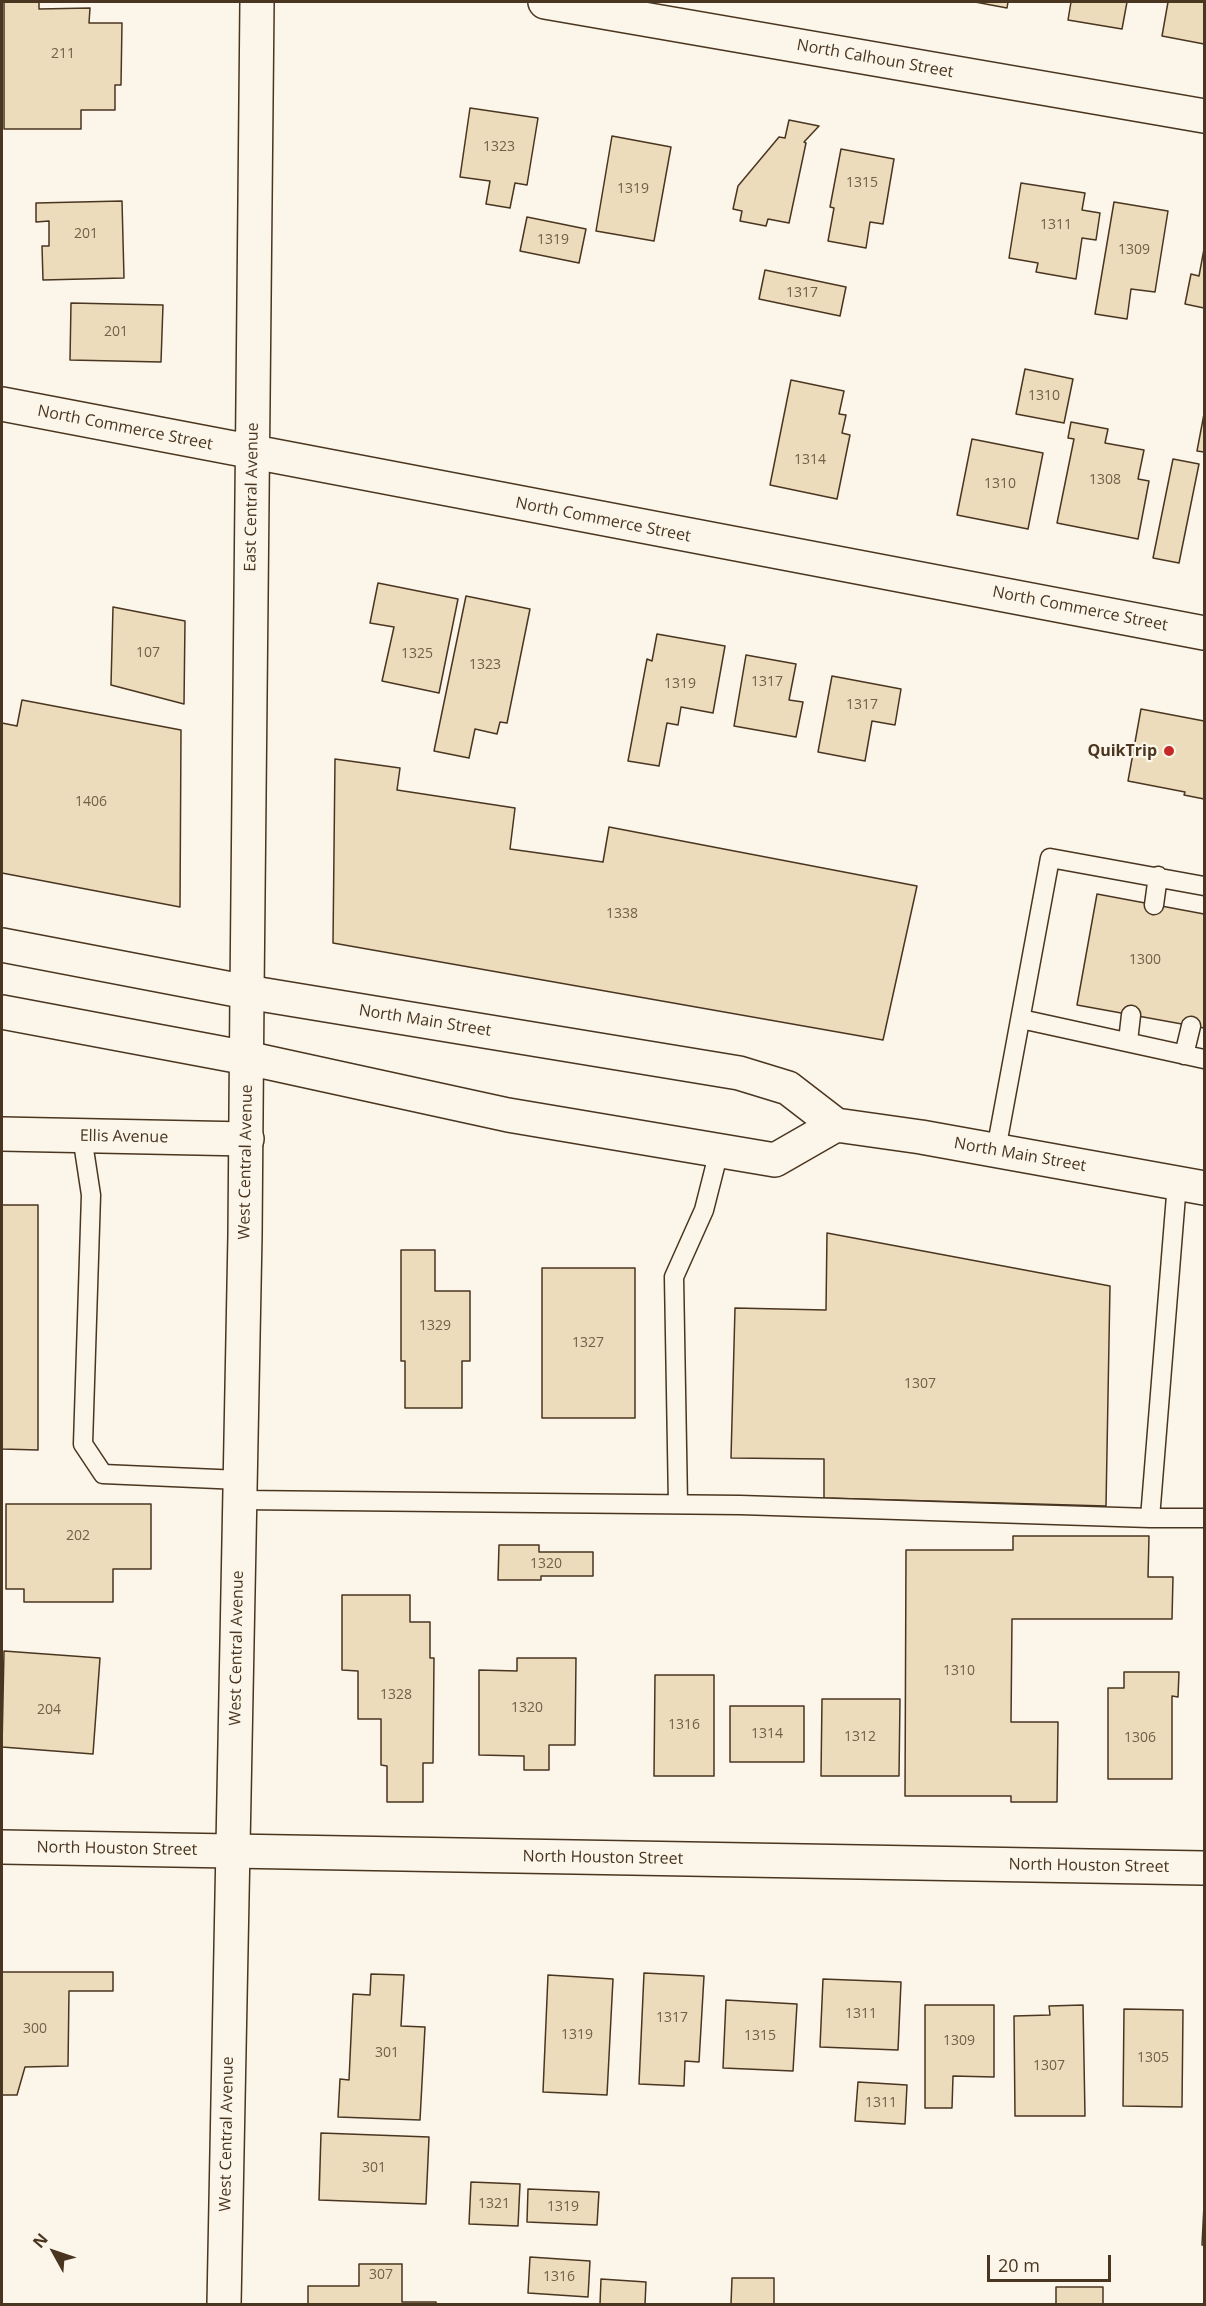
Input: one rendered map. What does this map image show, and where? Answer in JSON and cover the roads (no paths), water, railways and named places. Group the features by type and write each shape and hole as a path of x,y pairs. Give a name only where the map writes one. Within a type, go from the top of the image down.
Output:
{"street":[{"name":"East Central Avenue","path":"247,992 257,2"},
{"name":"North Calhoun Street","path":"545,2 1204,116"},
{"name":"North Commerce Street","path":"2,404 252,454 1204,633"},
{"name":"North Main Street","path":"2,945 247,992 739,1073 788,1088 836,1125 996,1150 1191,1186"},
{"name":"West Central Avenue","path":"224,2304 247,1139 247,992"},
{"path":"2,1012 247,1058 508,1115 775,1160 836,1125"},
{"name":"Ellis Avenue","path":"2,1134 247,1139"},
{"name":"North Houston Street","path":"2,1847 1204,1868"}],"lane":[{"path":"996,1150 1050,858 1204,886"},
{"path":"1154,905 1158,876"},
{"path":"1128,1041 1131,1015"},
{"path":"1021,1019 1204,1059"},
{"path":"1184,1055 1191,1026"},
{"path":"82,1136 91,1195 83,1444 103,1474 240,1490 1204,1518"},
{"path":"678,1504 674,1277 704,1210 719,1150"},
{"path":"1150,1518 1191,1186"}],"place":[{"name":"QuikTrip","path":"1169,751"}]}
